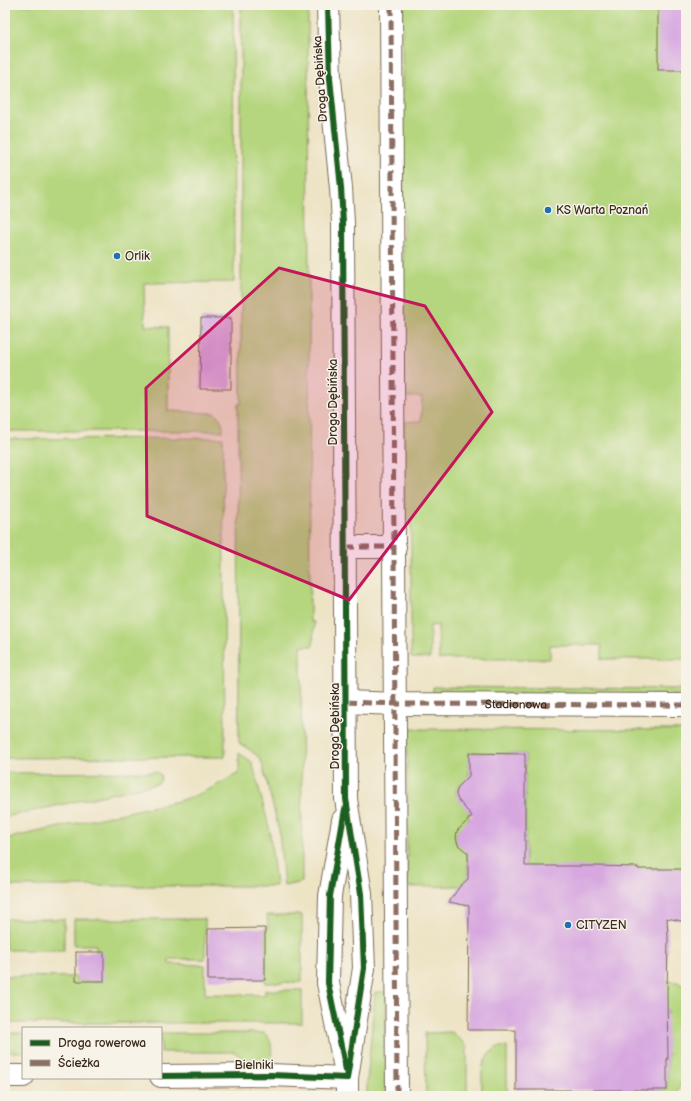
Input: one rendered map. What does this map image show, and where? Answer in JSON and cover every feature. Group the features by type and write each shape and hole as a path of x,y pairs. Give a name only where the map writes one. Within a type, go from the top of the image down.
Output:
{"street":[{"name":"Droga Dębińska","path":"328,5 330,79 343,223 346,799 361,894 364,968 347,1087"},
{"path":"391,5 397,1096"},
{"path":"345,547 395,547"},
{"name":"Stadionowa","path":"346,702 396,704 686,705"},
{"name":"Droga Dębińska","path":"346,799 330,896 328,982 347,1087"},
{"path":"5,1076 22,1076"},
{"name":"Bielniki","path":"162,1076 270,1076 347,1087"}],"highlighted area":[{"path":"279,268 425,306 492,412 349,600 147,516 146,388"}],"green space":[{"path":"5,5 233,5 234,282 144,283 145,326 168,327 168,411 214,413 221,420 223,431 5,431"},
{"path":"241,5 308,5 310,622 314,622 313,646 301,646 302,882 284,886 279,830 262,763 255,754 239,743 238,404 241,404"},
{"name":"KS Warta Poznań","path":"402,5 686,5 686,659 602,659 602,645 550,645 550,659 439,659 438,625 430,626 430,658 411,658 411,520 405,519 404,422 421,421 422,397 404,397"},
{"path":"223,438 225,757 5,758 5,439"},
{"path":"433,687 686,689 686,695 433,693"},
{"path":"407,729 686,730 686,869 638,869 638,866 635,866 634,869 525,866 525,754 469,753 469,781 459,785 456,793 457,797 463,804 469,806 469,824 459,829 456,837 456,841 459,845 468,850 468,879 460,886 407,887"},
{"path":"239,753 252,762 269,827 276,886 5,886 5,839 178,801 194,796 239,773"},
{"path":"156,772 160,774 161,777 160,782 156,784 5,817 5,773"},
{"path":"267,915 302,915 302,982 265,983 265,928 268,928"},
{"path":"5,919 64,919 64,950 5,950"},
{"path":"74,919 205,919 205,959 169,959 169,964 205,965 205,994 265,995 265,990 302,990 302,1023 5,1023 5,976 76,977 76,981 104,981 96,952 96,945 74,945"},
{"path":"666,981 677,982 686,987 686,1075 675,1096 648,1096 648,1090 667,1090 668,1054 666,1014 668,1014 668,1010 666,1010"},
{"path":"375,992 386,992 386,1096 367,1096"},
{"path":"452,1032 467,1046 467,1096 426,1096 425,1033"},
{"path":"5,1033 22,1033 22,1052 5,1052"},
{"path":"162,1033 264,1033 271,1043 271,1064 249,1064 235,1052 162,1052"},
{"path":"498,1047 507,1047 507,1096 482,1096 482,1068 487,1057"}],"building":[{"path":"658,5 686,5 686,70 658,70"},
{"path":"201,318 231,318 231,389 200,389"},
{"name":"CITYZEN","path":"469,753 525,754 525,866 594,866 638,867 638,869 686,869 686,922 667,918 667,1090 516,1090 516,1030 468,1030 469,906 449,902 460,886 468,879 468,853 458,845 456,838 457,831 472,816 458,800 456,794 458,787 469,776"},
{"path":"265,928 265,980 208,980 208,929"},
{"path":"76,952 104,952 104,981 76,981"}],"marked path":[{"path":"391,5 397,1096"},
{"path":"345,547 395,547"},
{"path":"346,702 396,704 686,705"}],"cycle path":[{"path":"328,5 330,79 343,223 346,799 361,894 364,968 347,1078"},
{"path":"345,809 330,896 328,983 346,1070"},
{"path":"162,1076 270,1075 347,1078"}],"place":[{"name":"KS Warta Poznań","path":"548,210"},
{"name":"Orlik","path":"117,256"},
{"name":"CITYZEN","path":"568,925"}]}
